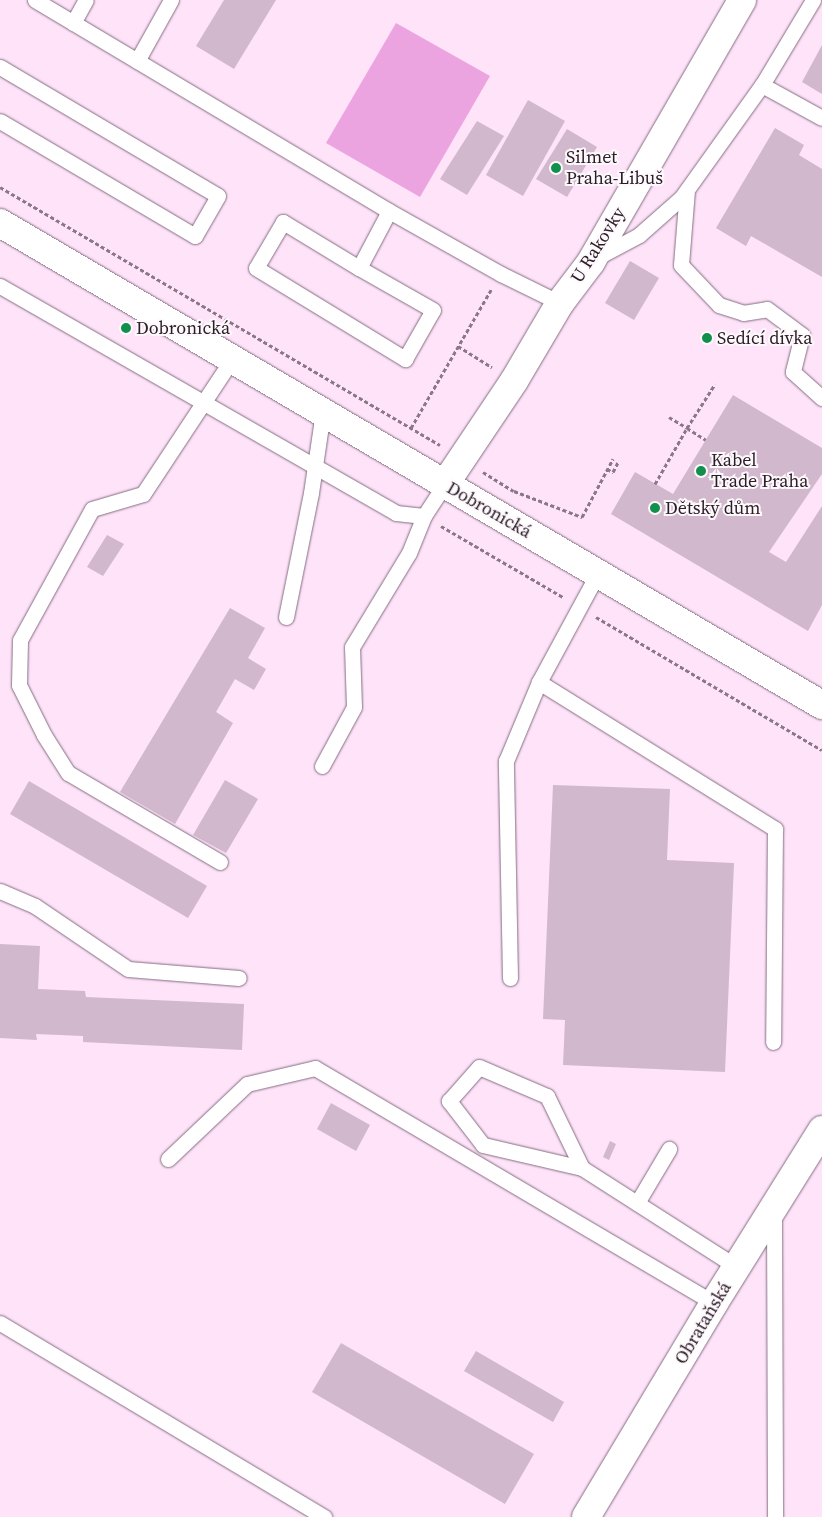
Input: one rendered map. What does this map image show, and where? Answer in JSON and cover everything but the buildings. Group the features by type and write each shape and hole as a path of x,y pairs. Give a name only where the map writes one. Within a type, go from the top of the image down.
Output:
{"street":[{"name":"U Rakovky","path":"445,484 464,460 560,303 590,262 742,0"},
{"name":"Dobronická","path":"0,223 822,705"},
{"name":"Obrataňská","path":"586,1517 714,1303 822,1130"}],"lane":[{"path":"34,0 389,211 501,274 560,303"},
{"path":"73,23 86,0"},
{"path":"137,61 171,0"},
{"path":"590,262 639,235 681,198 762,85 813,0"},
{"path":"0,68 218,196 195,236 0,121"},
{"path":"762,85 822,118"},
{"path":"687,190 681,265 719,305 743,313 767,309 802,335 793,372 822,398"},
{"path":"359,268 389,211"},
{"path":"283,222 359,268 433,310 405,359 256,268 283,222"},
{"path":"0,286 396,513 424,516"},
{"path":"220,862 68,772 44,735 20,685 20,640 92,509 143,494 232,359"},
{"path":"286,617 311,493 323,412"},
{"path":"322,766 354,707 352,647 409,552 424,516 445,484"},
{"path":"510,978 506,761 539,682 598,573"},
{"path":"539,682 775,829 773,1042"},
{"path":"0,891 35,906 128,969 239,978"},
{"path":"168,1159 247,1084 315,1068 714,1303"},
{"path":"582,1168 547,1096 479,1068 449,1101 483,1145 582,1168 737,1267"},
{"path":"637,1203 669,1149"},
{"path":"774,1208 775,1517"},
{"path":"0,1323 324,1517"}],"path":[{"path":"0,187 411,428 514,491 582,517 613,459"},
{"path":"411,428 501,274"},
{"path":"458,346 514,380"},
{"path":"656,484 687,428 715,384"},
{"path":"668,417 706,440"},
{"path":"607,469 613,472 618,462"},
{"path":"424,516 822,750"}],"shaded area":[{"path":"396,23 490,76 420,197 326,143"}],"place":[{"name":"Silmet Praha-Libuš","path":"556,168"},
{"name":"Dobronická","path":"126,328"},
{"name":"Sedící dívka","path":"707,338"},
{"name":"Kabel Trade Praha","path":"701,471"},
{"name":"Dětský dům","path":"655,508"}]}
